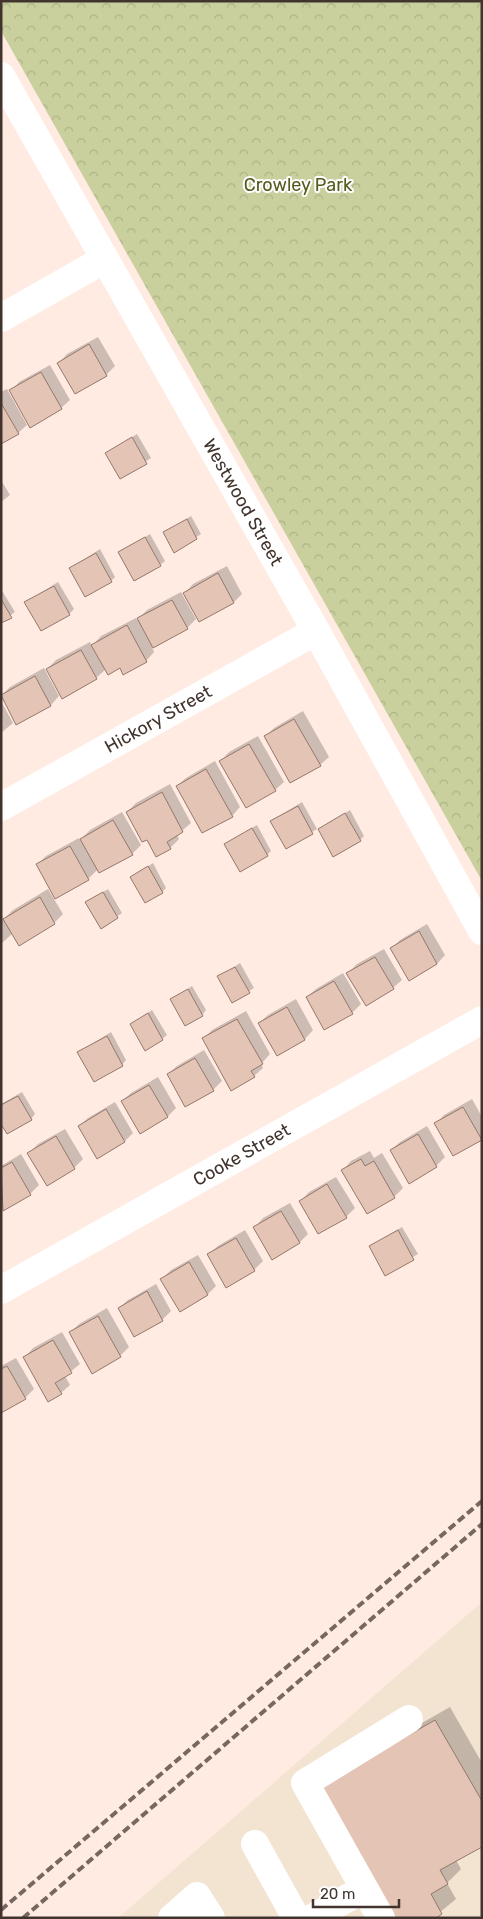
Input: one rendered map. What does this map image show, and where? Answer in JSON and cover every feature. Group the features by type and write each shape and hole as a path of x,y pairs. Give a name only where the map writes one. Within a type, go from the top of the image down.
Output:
{"street":[{"name":"Westwood Street","path":"1,76 316,631 482,931"},
{"path":"1,318 105,258"},
{"name":"Hickory Street","path":"1,808 316,631"},
{"name":"Cooke Street","path":"1,1290 482,1020"},
{"path":"381,1918 305,1783 409,1719"},
{"path":"255,1844 296,1918"},
{"path":"312,1918 364,1889"},
{"path":"172,1918 197,1896 210,1918"}],"shaded area":[{"path":"482,1602 482,1918 118,1918"}],"green space":[{"name":"Crowley Park","path":"1,1 482,1 482,881 1,31"}],"building":[{"path":"89,344 107,376 75,394 57,363"},
{"path":"41,372 62,409 30,428 9,390"},
{"path":"1,403 19,434 1,444"},
{"path":"132,437 147,464 120,479 105,453"},
{"path":"187,519 197,539 174,553 163,532"},
{"path":"145,537 161,566 134,581 118,552"},
{"path":"96,553 112,582 85,597 69,568"},
{"path":"218,573 234,603 199,622 183,593"},
{"path":"54,586 70,615 41,631 24,602"},
{"path":"1,599 12,618 1,623"},
{"path":"172,600 188,629 153,648 137,618"},
{"path":"127,625 147,662 123,675 120,668 108,675 91,645"},
{"path":"81,650 97,679 62,699 46,669"},
{"path":"35,676 51,706 16,725 1,695"},
{"path":"294,719 321,766 290,783 264,736"},
{"path":"249,744 276,791 246,808 219,761"},
{"path":"206,769 233,817 202,833 176,786"},
{"path":"162,792 183,832 167,842 171,849 156,857 147,840 142,842 126,812"},
{"path":"298,806 313,834 286,849 270,821"},
{"path":"345,813 361,841 333,857 318,829"},
{"path":"113,820 133,855 99,873 80,839"},
{"path":"252,828 268,856 240,872 224,844"},
{"path":"70,846 89,880 55,899 36,864"},
{"path":"148,866 163,893 145,903 130,877"},
{"path":"103,892 118,918 101,929 85,902"},
{"path":"40,897 55,924 19,946 3,919"},
{"path":"419,931 437,964 409,981 390,948"},
{"path":"375,957 394,989 366,1006 346,973"},
{"path":"235,967 250,993 232,1003 217,976"},
{"path":"334,981 353,1014 324,1030 306,997"},
{"path":"188,989 203,1016 185,1026 170,999"},
{"path":"287,1007 305,1040 277,1056 258,1023"},
{"path":"148,1013 163,1040 145,1051 130,1024"},
{"path":"237,1019 263,1064 251,1071 255,1077 231,1091 202,1038"},
{"path":"107,1036 123,1066 94,1082 77,1052"},
{"path":"195,1058 214,1091 185,1107 167,1074"},
{"path":"149,1085 168,1117 140,1134 121,1101"},
{"path":"18,1096 32,1120 7,1134 1,1124 1,1105"},
{"path":"463,1107 482,1140 453,1156 434,1123"},
{"path":"106,1109 125,1142 97,1159 78,1126"},
{"path":"418,1134 437,1167 409,1184 390,1150"},
{"path":"56,1136 75,1169 47,1186 27,1153"},
{"path":"361,1159 365,1166 374,1161 395,1198 367,1214 341,1170"},
{"path":"12,1162 31,1195 3,1211 1,1168"},
{"path":"327,1184 347,1218 318,1234 299,1201"},
{"path":"281,1211 300,1243 272,1260 253,1227"},
{"path":"398,1230 414,1260 385,1276 369,1246"},
{"path":"236,1238 255,1271 226,1288 207,1254"},
{"path":"189,1262 208,1295 180,1312 160,1279"},
{"path":"147,1291 163,1321 134,1337 118,1308"},
{"path":"98,1316 121,1357 92,1374 69,1332"},
{"path":"53,1340 72,1373 55,1383 62,1394 48,1402 23,1357"},
{"path":"7,1366 26,1399 1,1413 1,1369"},
{"path":"435,1720 482,1801 482,1847 440,1870 448,1884 431,1894 442,1914 436,1918 393,1918 319,1787"}],"railway":[{"path":"1,1910 482,1501"},
{"path":"23,1918 482,1524"}]}
